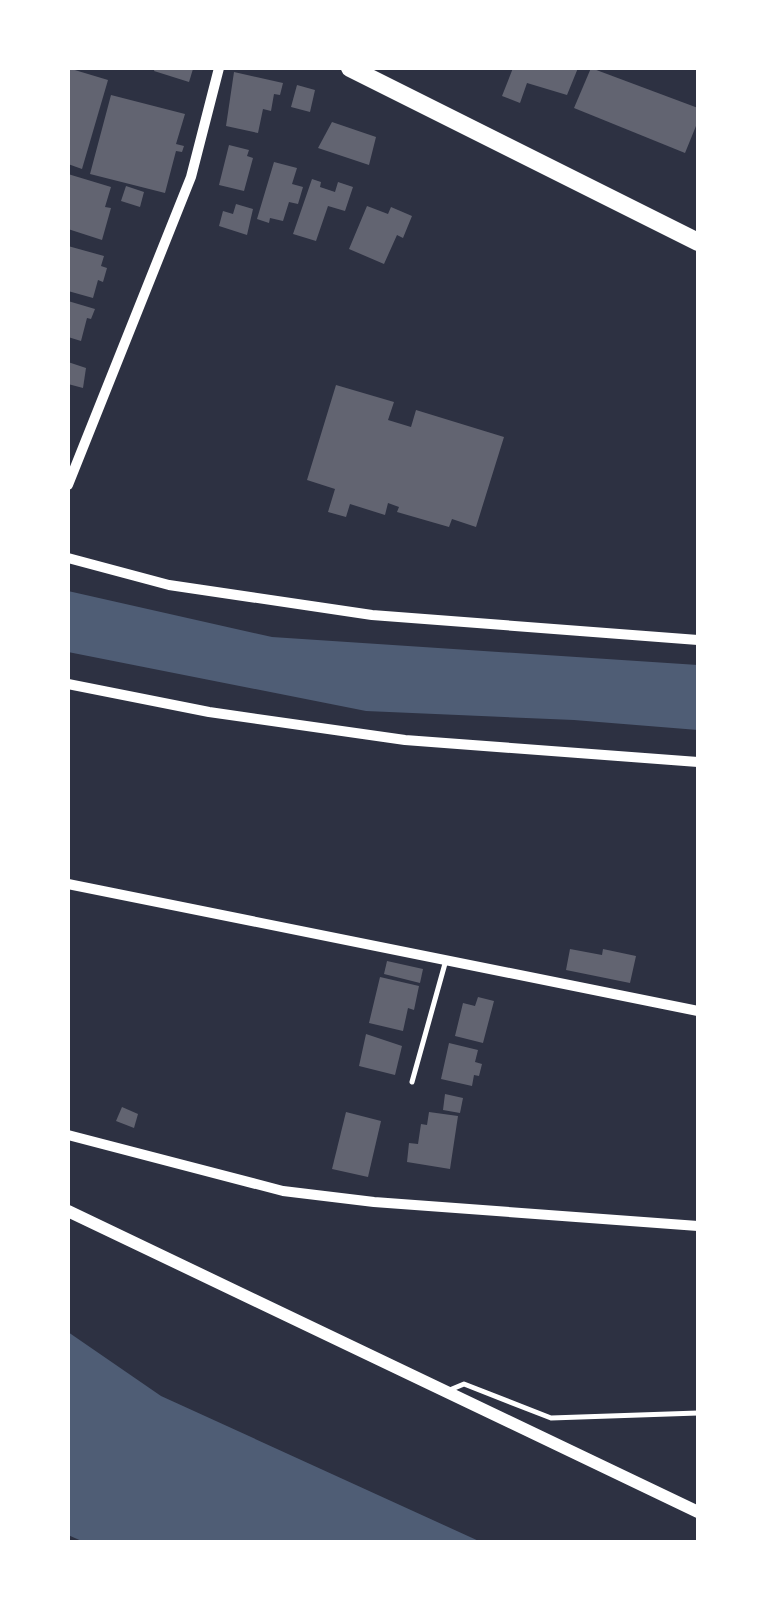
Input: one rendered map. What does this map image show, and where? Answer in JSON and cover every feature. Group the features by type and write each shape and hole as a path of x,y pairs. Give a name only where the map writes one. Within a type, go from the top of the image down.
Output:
{"main road":[{"path":"350,68 698,242"}],"street":[{"path":"68,486 191,177 219,68"},
{"path":"68,558 169,585 372,615 698,640"},
{"path":"68,684 208,712 405,740 698,762"},
{"path":"68,884 698,1011"},
{"path":"68,1135 282,1191 374,1202 698,1226"},
{"path":"68,1211 698,1512"}],"lane":[{"path":"412,1082 446,960"},
{"path":"445,1392 464,1384 551,1418 698,1413"}],"water":[{"path":"68,591 272,637 698,665 698,730 366,711 68,652"},
{"path":"68,1332 161,1396 481,1542 84,1542 68,1535"}],"building":[{"path":"68,68 108,80 82,169 68,164"},
{"path":"513,68 578,68 567,95 527,83 520,103 502,96"},
{"path":"591,68 698,108 698,121 685,153 574,108"},
{"path":"193,69 189,82 154,71"},
{"path":"234,72 283,83 280,95 274,94 271,111 263,109 258,133 226,126"},
{"path":"297,85 315,90 310,112 291,107"},
{"path":"111,95 185,114 176,144 184,146 182,152 176,151 165,193 90,174"},
{"path":"332,122 376,137 369,165 318,148"},
{"path":"229,145 249,150 247,156 253,158 244,191 219,185"},
{"path":"274,162 297,168 292,184 303,187 298,204 289,202 283,221 270,218 269,223 257,219"},
{"path":"68,174 111,187 105,207 111,208 102,240 68,229"},
{"path":"312,179 321,182 320,187 335,192 338,182 353,187 345,211 328,206 316,241 293,234"},
{"path":"126,186 144,192 140,207 121,201"},
{"path":"236,204 253,209 247,235 219,226 223,211 233,214"},
{"path":"367,206 388,214 391,207 412,216 403,238 397,235 384,264 349,249"},
{"path":"68,246 104,256 101,266 107,268 103,282 98,280 93,298 68,291"},
{"path":"68,301 95,309 91,319 87,318 81,341 68,337"},
{"path":"68,362 86,368 83,388 68,384"},
{"path":"336,385 394,402 388,420 411,427 416,410 504,437 476,527 452,519 449,527 397,512 399,507 388,503 385,515 350,504 346,517 328,512 335,489 307,480"},
{"path":"570,949 602,955 603,949 636,956 630,983 566,970"},
{"path":"387,961 423,969 420,983 384,974"},
{"path":"380,977 419,986 414,1010 408,1008 403,1031 369,1023"},
{"path":"478,997 494,1001 483,1043 455,1036 463,1003 475,1006"},
{"path":"366,1034 402,1046 395,1075 359,1066"},
{"path":"449,1043 478,1050 475,1062 482,1064 472,1086 441,1079"},
{"path":"445,1094 463,1098 460,1113 443,1110"},
{"path":"122,1107 138,1114 134,1128 116,1121"},
{"path":"346,1112 381,1121 368,1177 332,1169"},
{"path":"429,1112 458,1116 450,1169 407,1162 409,1143 418,1144 421,1124 427,1125"}]}
